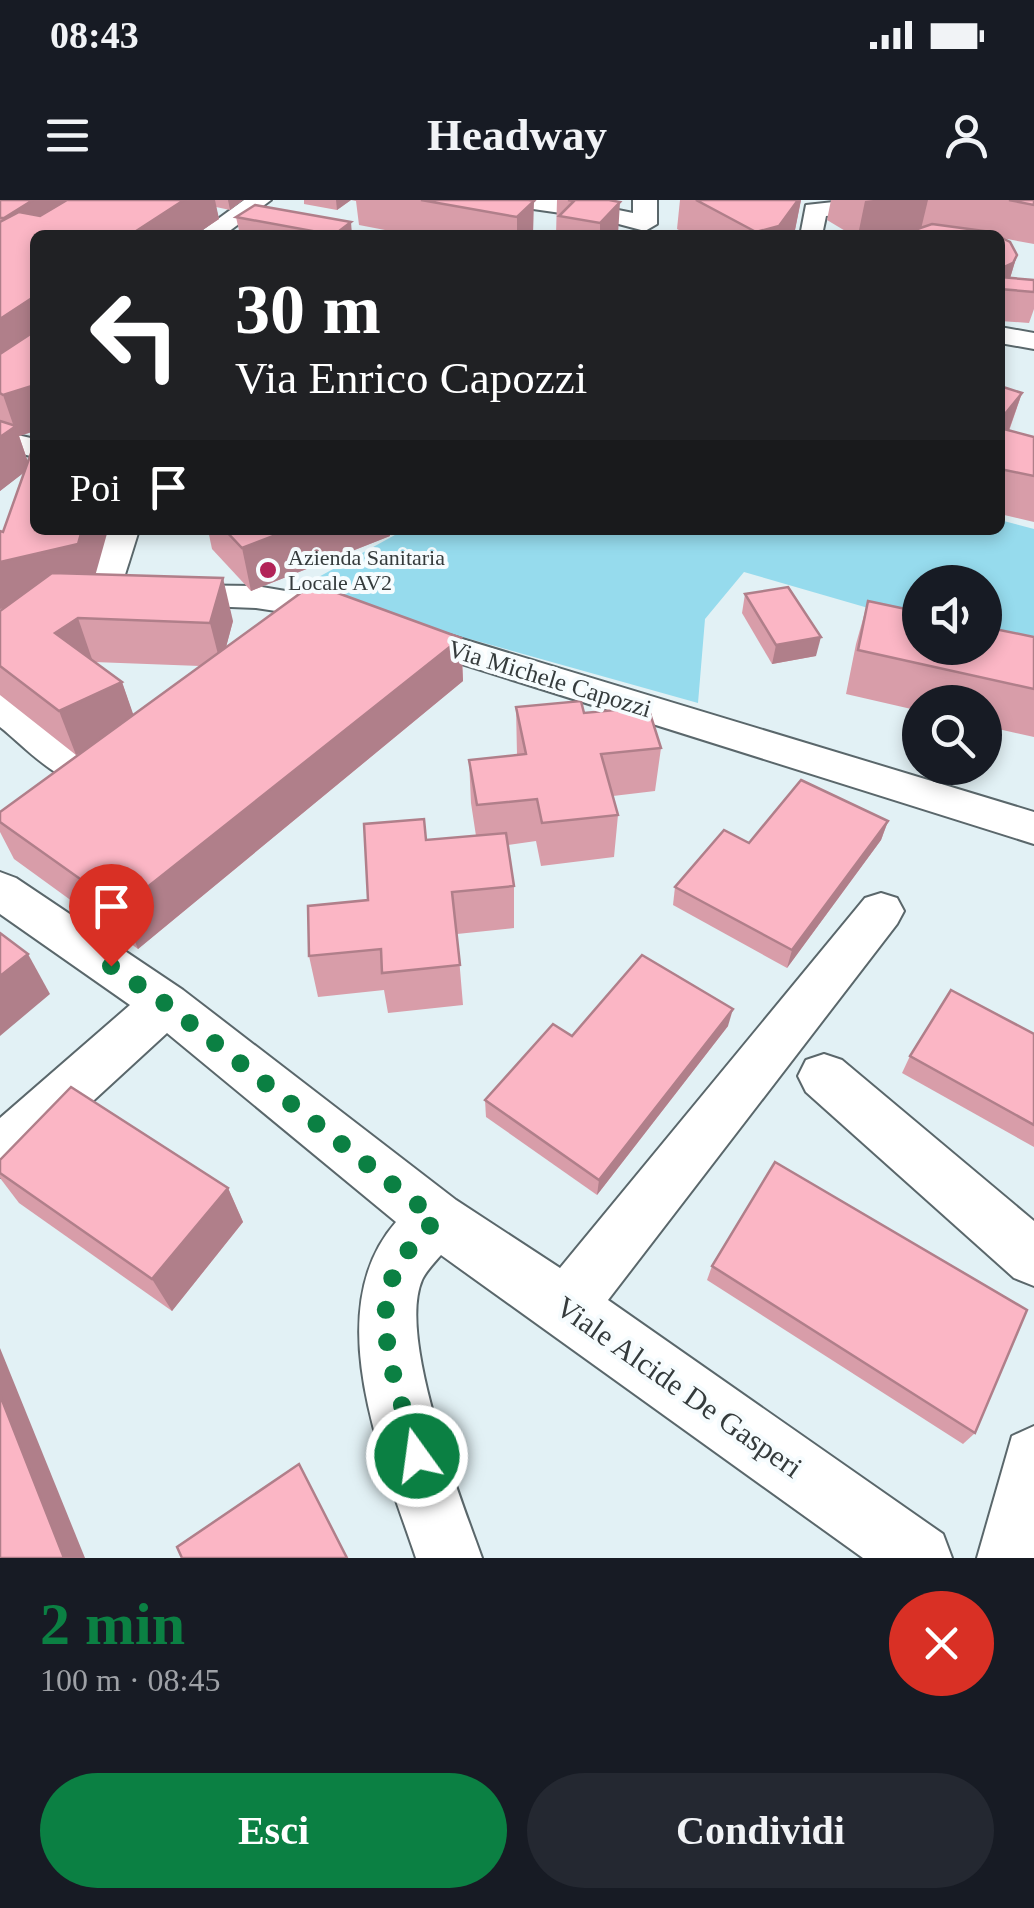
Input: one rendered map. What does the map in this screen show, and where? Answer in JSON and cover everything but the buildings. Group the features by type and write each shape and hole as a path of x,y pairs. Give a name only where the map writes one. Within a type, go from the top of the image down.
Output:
{"street":[{"path":"215,230 259,200"},
{"path":"519,200 652,218"},
{"path":"786,203 813,221 906,203"},
{"path":"237,215 272,222"},
{"path":"1005,336 1034,340"},
{"path":"1005,357 1034,361"},
{"path":"0,440 30,447"},
{"name":"Via Michele Capozzi","path":"119,535 83,601 253,614 314,606 1034,828"},
{"path":"0,706 86,774"},
{"name":"Viale Alcide De Gasperi","path":"0,890 166,1004 436,1219 566,1306 919,1558"},
{"path":"566,1306 880,911"},
{"path":"0,1152 166,1004"},
{"path":"824,1076 1034,1258"},
{"path":"436,1219 394,1274 386,1322 389,1349 426,1492 449,1558"},
{"path":"1010,1558 1034,1458"}],"shaded area":[{"path":"1005,521 1034,529 1034,656 1002,646 1002,565 902,565 902,618 744,572 705,619 698,703 295,590 395,535 1005,535"}],"place":[{"name":"Azienda Sanitaria Locale AV2","path":"268,570"}],"route":[{"path":"111,966 166,1004 436,1219 406,1253 388,1292 389,1349 417,1456"}]}
